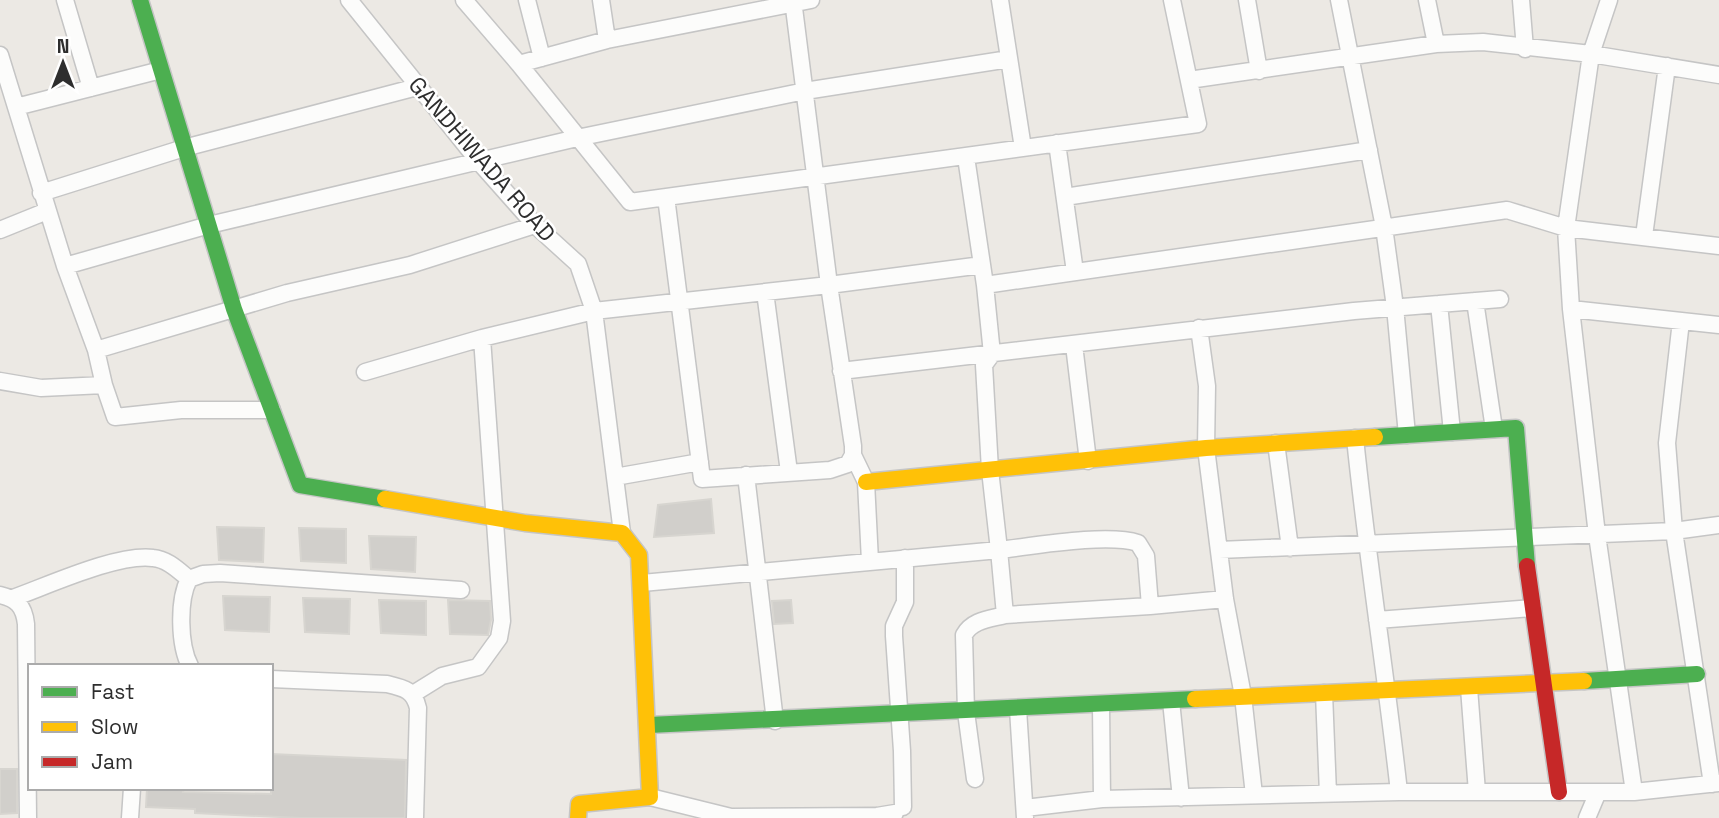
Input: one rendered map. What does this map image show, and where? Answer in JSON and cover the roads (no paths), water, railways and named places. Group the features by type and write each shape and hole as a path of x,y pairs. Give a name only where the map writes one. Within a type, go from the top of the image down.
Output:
{"street":[{"path":"65,0 90,88"},
{"path":"140,0 234,309 300,485 495,517 622,533 639,555 642,583 643,669 649,725 650,797"},
{"name":"GANDHIWADA ROAD","path":"349,0 480,163 536,225 578,264 594,311 622,533"},
{"path":"464,0 630,202 1198,124 1172,0"},
{"path":"527,0 542,58"},
{"path":"601,0 607,40"},
{"path":"519,64 607,40 794,1 811,0"},
{"path":"1000,0 1023,148"},
{"path":"1247,0 1259,71"},
{"path":"1339,0 1384,227 1395,307 1407,435"},
{"path":"1427,0 1436,44"},
{"path":"1521,0 1525,48"},
{"path":"1609,0 1591,54 1566,228 1571,309 1597,535 1634,792"},
{"path":"794,1 853,456 866,482 870,561"},
{"path":"1189,80 1350,55 1436,44 1483,42 1591,54 1719,75"},
{"path":"0,55 5,87 16,107 41,193 96,349 104,385 116,417 181,410 272,410"},
{"path":"65,266 209,225 577,138 805,91 1009,60"},
{"path":"1644,236 1667,66"},
{"path":"16,107 161,70"},
{"path":"41,193 184,148 417,87"},
{"path":"1058,144 1075,272"},
{"path":"1065,197 1369,150"},
{"path":"966,157 992,354 984,366 990,470 1005,615"},
{"path":"666,197 702,479 841,468 848,464 853,456"},
{"path":"985,285 1507,210 1566,228 1719,246"},
{"path":"0,230 47,211"},
{"path":"96,349 287,293 410,265 536,225"},
{"path":"365,372 482,338 594,311 982,265"},
{"path":"765,292 789,472"},
{"path":"841,371 1199,328 1395,307 1500,299"},
{"path":"1475,301 1494,429"},
{"path":"1439,304 1452,432"},
{"path":"1571,309 1719,325"},
{"path":"1018,709 1025,813 1102,799 1399,792 1634,792 1716,783 1674,531 1667,443 1681,321"},
{"path":"1199,328 1207,386 1206,448 1225,599 1243,696 1254,795"},
{"path":"413,694 442,676 478,667 499,638 502,595 482,338"},
{"path":"1074,345 1088,461"},
{"path":"0,381 41,388 104,385"},
{"path":"866,482 1206,448 1516,428 1523,538 1559,792"},
{"path":"1355,438 1366,545 1388,691 1399,792"},
{"path":"1276,443 1290,548"},
{"path":"615,477 700,462"},
{"path":"746,475 775,721"},
{"path":"1219,550 1597,535 1719,526"},
{"path":"642,583 1061,542 1111,540 1138,543 1146,556 1150,606"},
{"path":"6,596 101,567 152,557 167,562 189,579"},
{"path":"578,818 579,804 650,797 731,817 877,816 899,810 900,715 894,626 905,602 905,558"},
{"path":"189,664 181,613 189,579 203,574 461,590"},
{"path":"6,596 21,606 26,624 28,818"},
{"path":"975,779 966,712 964,635 973,624 1005,615 1225,599"},
{"path":"1377,620 1533,608"},
{"path":"649,725 966,712 1243,696 1469,688 1696,674"},
{"path":"273,679 387,684 406,689 413,694 418,708 415,818"},
{"path":"1469,688 1478,792"},
{"path":"1324,693 1328,794"},
{"path":"1171,701 1181,798"},
{"path":"1101,705 1102,799"},
{"path":"130,818 132,790"},
{"path":"1587,818 1598,792"}]}
